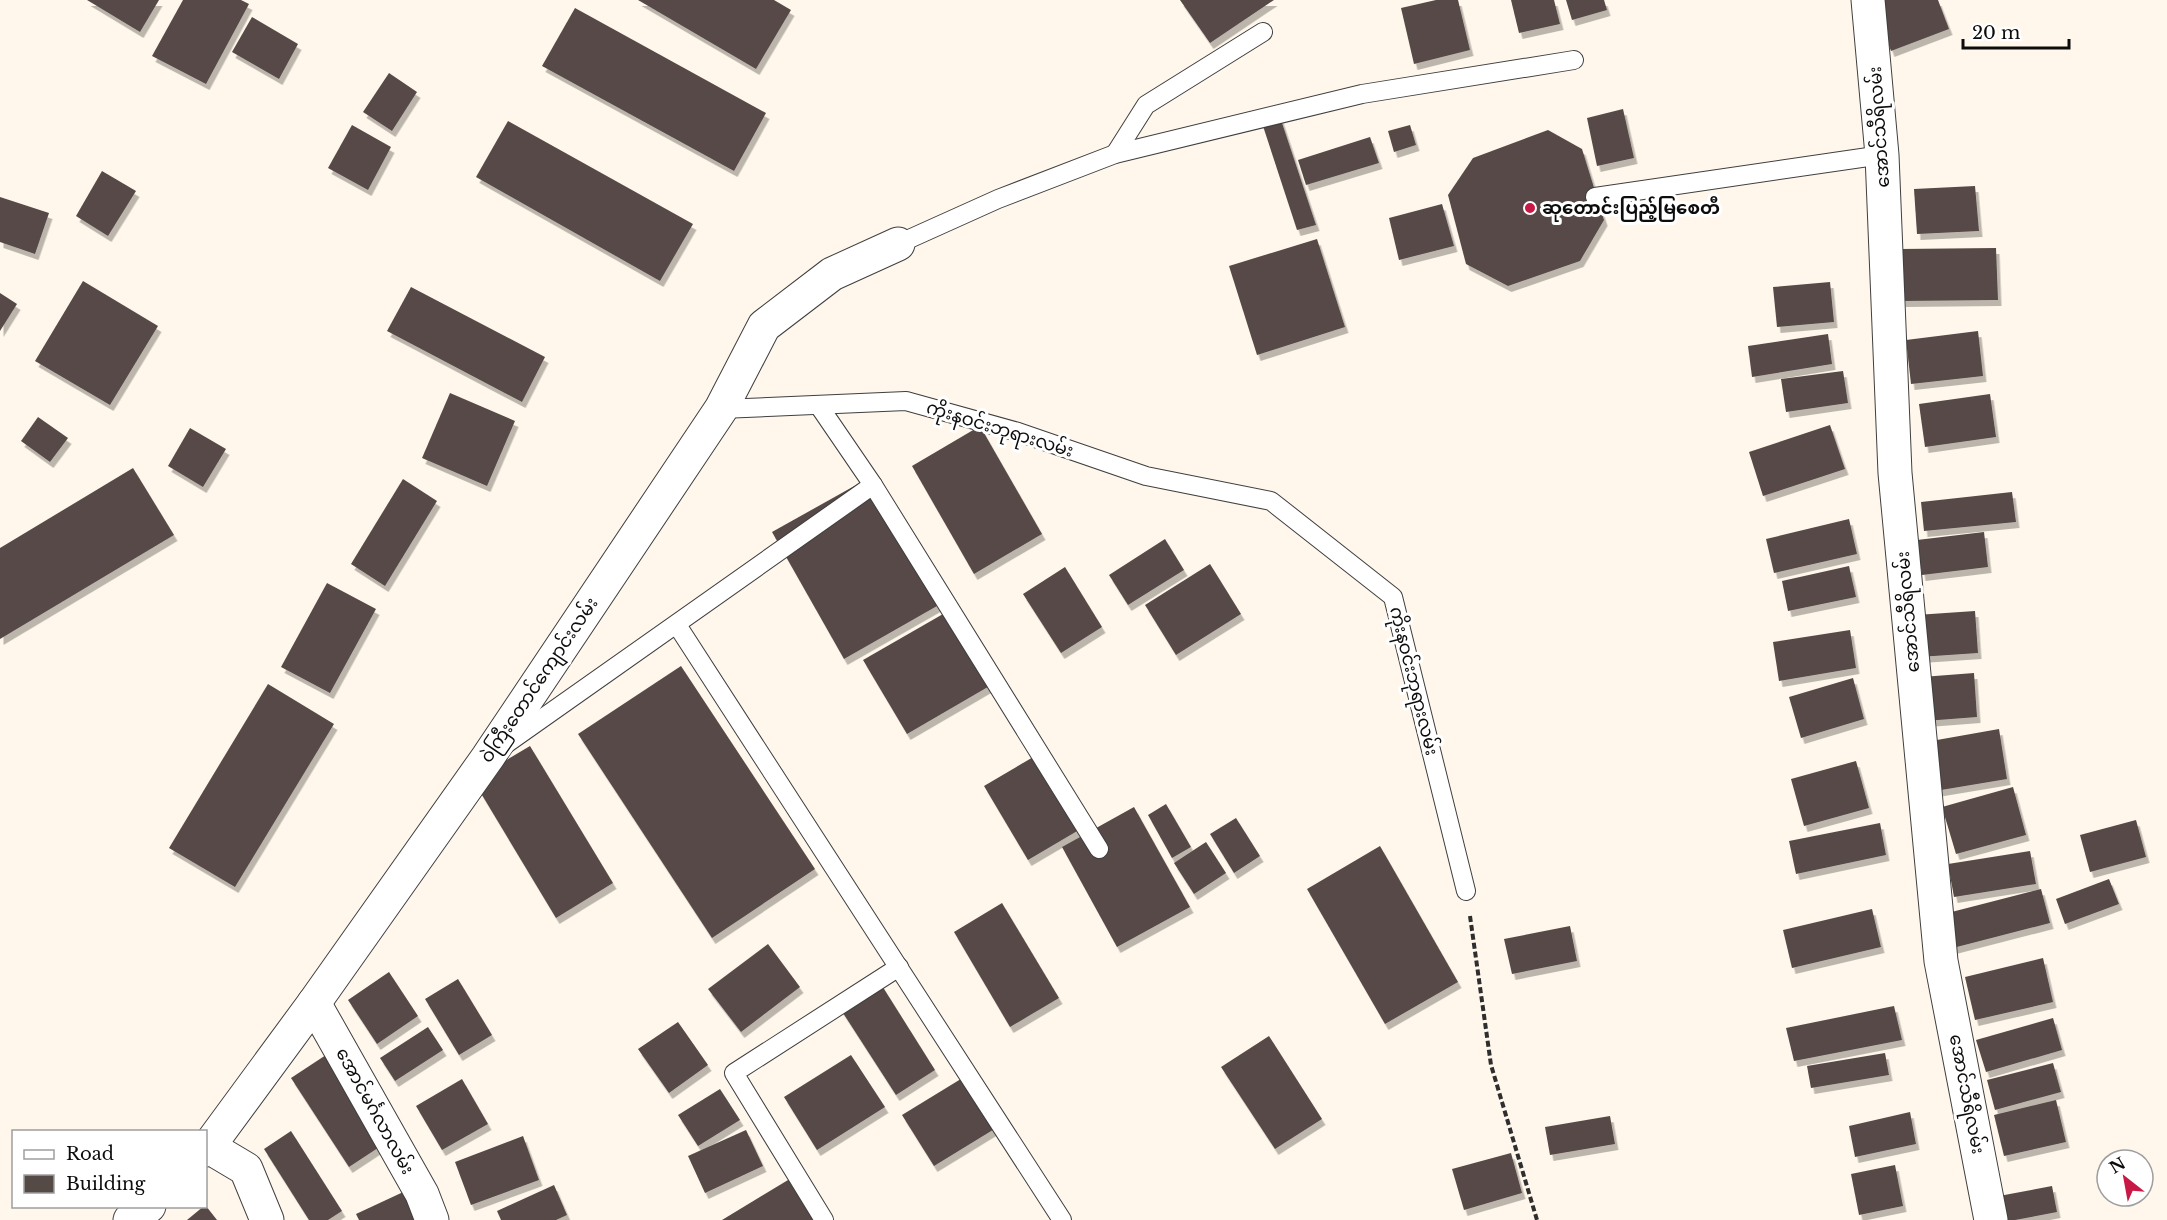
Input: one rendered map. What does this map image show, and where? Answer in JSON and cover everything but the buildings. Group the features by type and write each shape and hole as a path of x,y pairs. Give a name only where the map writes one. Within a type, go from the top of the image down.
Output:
{"street":[{"name":"အောင်သီရိလမ်း","path":"1868,0 1882,155 1895,473 1941,961 1991,1220"},
{"name":"ဝဲကြီးတောင်ကျောင်းလမ်း","path":"207,1148 314,1003 488,757 721,409 764,326 832,274 898,244"},
{"name":"အောင်မင်္ဂလာလမ်း","path":"314,1003 422,1194 432,1220"},
{"path":"207,1148 246,1170 267,1220"},
{"path":"130,1220 147,1208"}],"lane":[{"path":"1115,154 1146,105 1263,32"},
{"path":"898,244 998,199 1115,154 1362,94 1574,60"},
{"path":"1595,197 1882,155"},
{"name":"ကိုးနဝင်းဘုရားလမ်း","path":"721,409 906,400 1018,432 1146,476 1271,501 1393,597 1466,891"},
{"path":"819,406 873,485 1099,849"},
{"path":"488,757 873,485"},
{"path":"677,625 1062,1220"},
{"path":"824,1220 734,1073 899,967"}],"path":[{"path":"1466,891 1491,1065 1537,1220"}],"place":[{"name":"ဆုတောင်းပြည့်မြစေတီ","path":"1530,208"}]}
